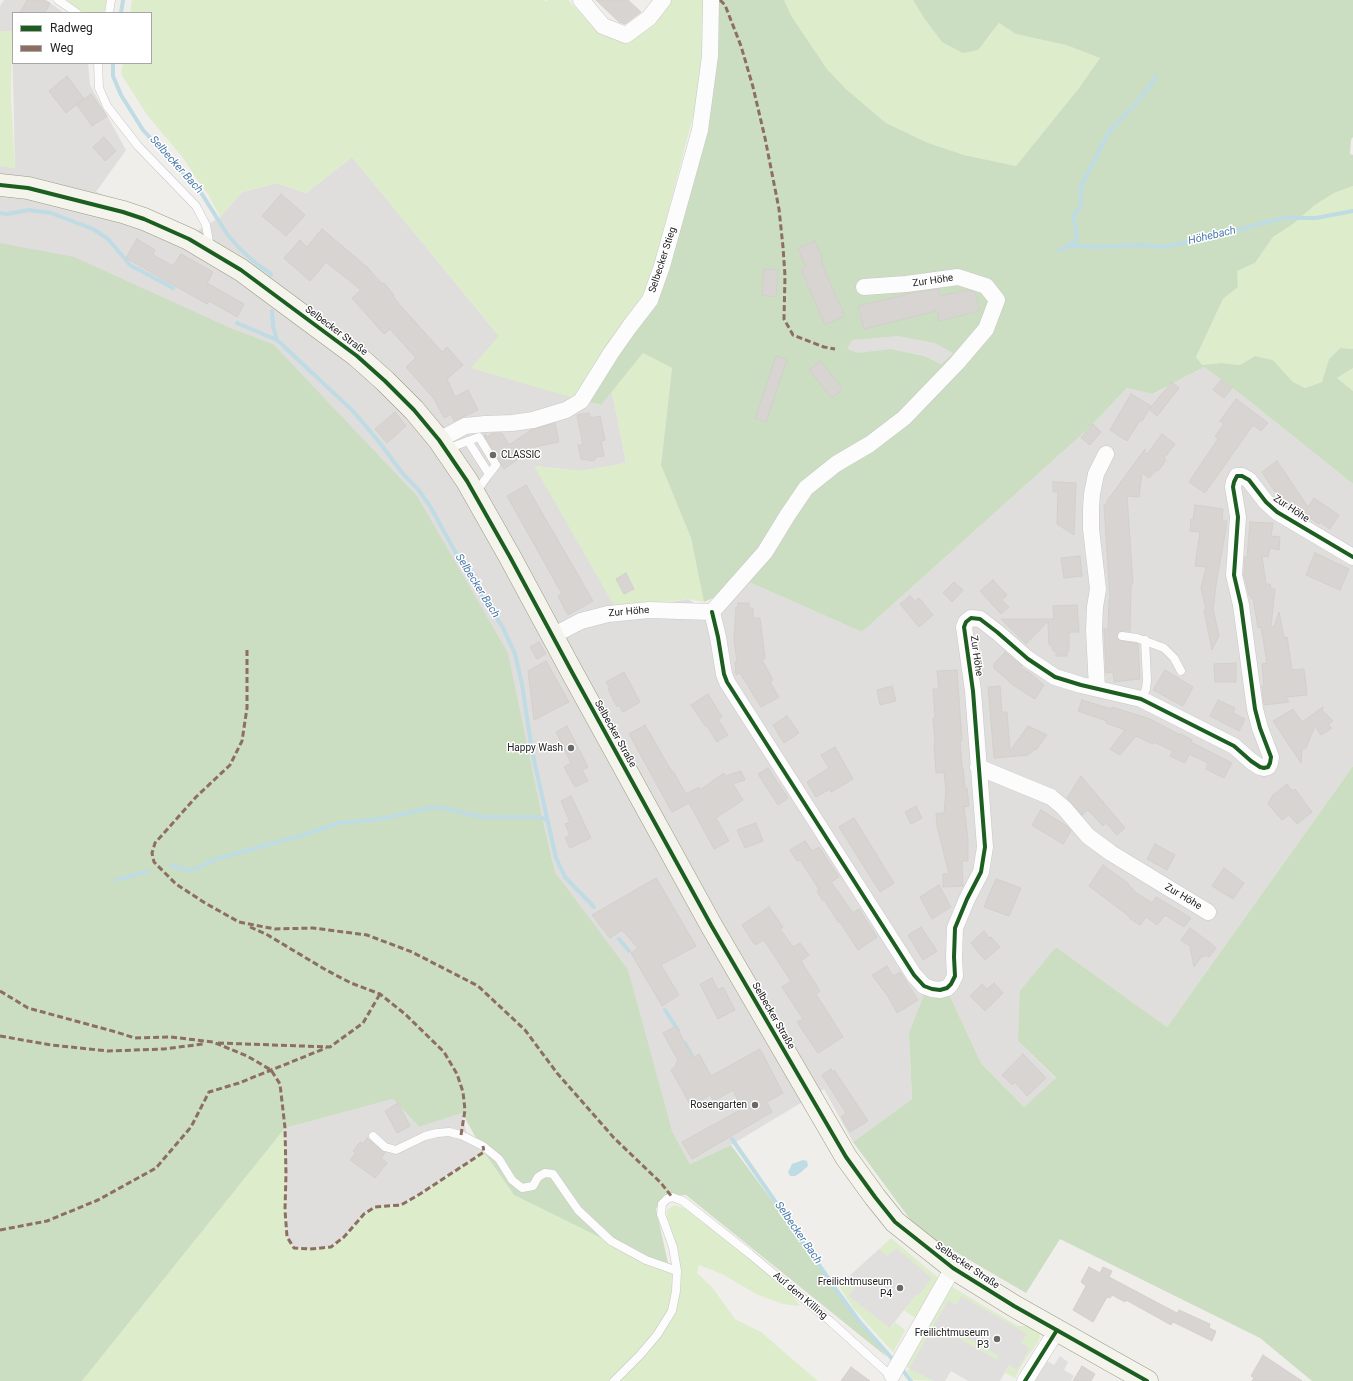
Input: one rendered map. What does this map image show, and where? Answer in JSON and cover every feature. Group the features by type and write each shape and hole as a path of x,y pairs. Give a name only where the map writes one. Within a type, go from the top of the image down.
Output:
{"main road":[{"name":"Selbecker Straße","path":"0,185 28,188 123,212 144,219 188,238 241,270 357,356 386,381 414,410 443,444 475,495 711,925 846,1157 875,1197 895,1222 953,1268 990,1292 1147,1381"}],"street":[{"path":"581,0 603,26 626,35 649,18 663,0"},
{"name":"Selbecker Stieg","path":"443,444 465,426 533,420 566,410 581,401 626,331 650,300 662,266 700,130 710,56 711,0"},
{"name":"Zur Höhe","path":"712,612 765,552 806,488 836,464 870,444 904,418 986,329 997,300 986,286 958,277 906,284 864,287"},
{"path":"1097,688 1094,630 1095,607 1098,589 1091,529 1091,508 1096,474 1106,454"},
{"name":"Zur Höhe","path":"712,612 724,674 728,682 914,975 924,986 940,990 947,988 952,984 955,976 955,928 967,899 981,872 985,846 973,691 964,627 966,622 971,618 980,619 1028,659 1055,677 1081,685 1141,699 1234,746 1260,767 1264,768 1270,763 1271,757 1255,710 1241,605 1234,575 1238,517 1233,487 1237,476 1242,476 1249,480 1266,502 1277,512 1353,557"},
{"name":"Zur Höhe","path":"552,636 581,621 608,614 649,610 712,612"},
{"name":"Zur Höhe","path":"978,767 1051,797 1064,808 1088,836 1111,853 1208,912"},
{"name":"Auf dem Killing","path":"896,1371 953,1268"},
{"path":"1025,1381 1057,1330"}],"lane":[{"path":"58,0 76,12"},
{"path":"109,12 111,0"},
{"path":"98,64 99,88 107,106 138,146 196,206 206,225 211,252"},
{"path":"443,444 468,441 489,474 475,495"},
{"path":"1122,636 1145,640 1164,648 1174,658 1181,671"},
{"path":"1141,699 1146,689 1147,680 1145,640"},
{"path":"373,1136 385,1147 396,1150 425,1136 437,1133 449,1132 461,1135 483,1146 499,1160 512,1180 522,1188 533,1186 538,1177 545,1173 553,1174 578,1210 611,1241 646,1260 677,1271"},
{"name":"Auf dem Killing","path":"614,1381 640,1355 657,1335 672,1311 676,1291 677,1271 673,1247 661,1214 662,1204 667,1199 672,1197 682,1201 750,1254 830,1321 896,1371"}],"shaded area":[{"path":"4,0 46,0 63,12 12,12 12,32 0,31 0,6"},
{"path":"13,64 88,64 90,85 126,150 96,192 195,232 220,217 242,192 277,183 306,193 352,157 499,336 472,368 600,405 612,391 626,463 581,471 535,466 618,612 688,599 709,612 749,582 862,632 1088,429 1127,388 1154,394 1204,367 1243,396 1353,484 1353,766 1167,1027 1056,947 1018,1041 1056,1079 1024,1107 981,1063 949,994 909,1033 912,1099 853,1142 824,1089 731,1145 690,1164 672,1131 584,913 555,872 541,812 273,344 0,243 0,166 15,168"},
{"path":"898,336 935,343 953,353 941,364 925,356 892,349 858,353 847,349 852,340"},
{"path":"393,1099 419,1127 462,1113 468,1139 484,1152 401,1205 389,1205 364,1214 344,1237 331,1247 310,1249 294,1248 287,1237 285,1128"},
{"name":"Freilichtmuseum P4","path":"896,1248 932,1278 918,1296 916,1295 890,1328 848,1296 855,1288 846,1279 879,1249 887,1256"},
{"name":"Freilichtmuseum P3","path":"961,1296 1027,1334 1021,1343 1030,1348 1017,1370 1009,1365 1000,1381 968,1381 951,1371 945,1381 934,1381 909,1369 948,1300 956,1305","holes":["956,1331 999,1356 998,1360 954,1335"]},
{"path":"1060,1356 1068,1362 1064,1370 1074,1376 1071,1381 1034,1381 1047,1361 1054,1365"}],"green space":[{"path":"67,0 107,0 104,12 81,12"},
{"path":"132,0 544,0 546,2 548,0 568,0 599,32 626,41 669,0 708,0 705,46 697,101 646,297 577,399 471,368 499,336 352,157 306,193 277,183 242,192 220,217 208,194 184,159 147,115 121,74 123,64 152,64 152,12 130,12"},
{"path":"717,0 784,0 792,17 827,69 846,89 886,123 928,143 964,155 1016,166 1079,88 1100,58 1066,45 1016,34 999,23 978,50 963,53 942,42 913,0 1353,0 1353,137 1351,140 1350,154 1353,155 1353,186 1334,193 1315,205 1293,224 1273,237 1255,263 1237,271 1238,287 1223,299 1196,357 1202,365 1221,363 1240,365 1255,356 1273,360 1293,382 1305,388 1322,382 1329,359 1340,348 1353,349 1353,368 1337,378 1353,391 1353,484 1243,396 1204,367 1153,394 1127,388 1088,429 862,632 749,582 704,602 691,538 661,465 672,368 643,353 601,405 585,401 652,305 691,180","holes":["892,349 953,353 941,364 925,356"]},
{"path":"784,0 913,0 942,42 989,37 999,23 1017,34 1066,45 1100,58 1079,88 1016,166 964,155 928,143 886,123 846,89 827,69 792,17"},
{"path":"0,31 12,31 11,97 15,168 0,166"},
{"path":"1353,186 1353,349 1340,348 1329,359 1322,382 1305,388 1293,382 1273,360 1255,356 1240,365 1221,363 1202,365 1196,357 1223,299 1238,287 1236,271 1255,263 1273,237 1293,224 1315,205 1334,193"},
{"path":"0,243 74,257 228,327 273,344 417,496 508,653 555,872 628,970 672,1131 690,1164 731,1145 887,1357 686,1195 664,1195 656,1209 668,1263 646,1260 514,1195 484,1152 462,1113 419,1127 393,1099 285,1128 82,1381 0,1381"},
{"path":"643,353 672,368 661,465 691,538 704,602 688,599 616,609 534,466 581,471 626,463 612,391"},
{"path":"1353,368 1353,391 1337,378"},
{"path":"1353,766 1353,1381 1312,1381 1260,1338 1060,1239 1026,1293 918,1230 853,1142 912,1099 909,1033 924,995 949,994 981,1063 1024,1107 1056,1078 1018,1041 1020,991 1056,947 1167,1027"},
{"path":"285,1128 287,1237 294,1248 310,1249 331,1247 344,1237 364,1214 375,1207 401,1205 484,1152 514,1195 646,1260 679,1263 677,1249 667,1216 667,1210 674,1205 684,1208 725,1238 791,1294 800,1306 783,1304 758,1295 722,1274 699,1265 697,1273 712,1287 735,1319 761,1332 818,1381 82,1381"},
{"path":"891,1238 938,1277 937,1282 916,1317 904,1310 916,1295 918,1296 896,1248 887,1257 879,1249"},
{"path":"846,1279 855,1288 848,1296 891,1328 895,1322 905,1330 893,1352 853,1308 839,1286"},
{"path":"949,1285 1018,1326 1026,1326 1039,1333 1040,1336 1038,1342 1023,1363 1015,1378 1005,1373 1009,1365 1017,1370 1030,1348 1021,1343 1026,1334 961,1297 956,1305 948,1301 910,1369 934,1381 913,1380 907,1371 909,1369 905,1365"},
{"path":"956,1331 1000,1356 998,1360 954,1335"}],"water":[{"path":"803,1160 807,1161 808,1166 795,1176 790,1176 788,1172 792,1164"}],"building":[{"path":"27,0 44,0 50,3 46,12 21,12"},
{"path":"596,0 628,0 641,12 625,24 619,22"},
{"path":"67,76 84,99 66,113 49,91"},
{"path":"91,94 107,116 92,126 77,105"},
{"path":"104,137 116,151 105,161 93,147"},
{"path":"281,194 305,215 286,236 262,216"},
{"path":"322,229 367,267 382,284 384,283 399,304 442,352 447,347 463,365 447,379 455,397 468,390 478,410 454,421 451,414 444,418 434,399 406,367 416,358 390,329 384,334 352,298 361,290 326,262 310,281 284,258 300,240 307,247"},
{"path":"137,239 155,250 153,255 173,266 181,254 213,272 207,283 244,304 237,317 209,301 207,304 126,258"},
{"path":"815,241 823,261 821,262 845,316 825,325 801,270 806,268 798,248"},
{"path":"764,269 778,270 776,297 762,295"},
{"path":"939,289 940,296 967,290 975,292 979,311 939,321 937,311 864,329 858,306 912,293"},
{"path":"776,356 787,360 766,422 755,418"},
{"path":"820,361 843,389 832,398 809,370"},
{"path":"1221,380 1232,388 1224,398 1213,390"},
{"path":"1172,382 1179,388 1157,416 1149,409"},
{"path":"1131,394 1151,406 1127,441 1110,430"},
{"path":"1236,399 1268,423 1261,431 1253,425 1205,493 1189,482 1218,439 1215,436 1224,424 1220,421"},
{"path":"395,412 406,426 387,443 375,429"},
{"path":"589,413 590,418 600,416 605,440 601,441 604,456 596,457 594,461 581,459 578,445 583,445 577,415"},
{"path":"555,423 559,442 535,447 504,469 484,435 485,434 487,437 493,433 502,433 509,445 531,430"},
{"path":"1093,424 1101,432 1090,445 1081,438"},
{"path":"1162,434 1175,444 1164,458 1166,460 1158,471 1156,470 1149,478 1142,473 1139,497 1127,496 1133,584 1131,584 1130,631 1120,631 1117,638 1121,641 1138,644 1140,679 1114,682 1113,672 1106,673 1104,629 1108,629 1110,599 1104,505 1106,505 1107,501 1145,449 1145,453 1147,454"},
{"path":"1277,461 1308,507 1314,498 1339,515 1330,529 1320,522 1319,524 1295,508 1292,510 1287,507 1276,490 1275,492 1262,472"},
{"path":"1053,482 1076,483 1074,535 1057,524 1058,492 1053,492"},
{"path":"526,485 593,601 568,615 558,596 562,594 507,496"},
{"path":"1195,505 1223,509 1222,521 1227,521 1213,609 1219,636 1212,650 1201,588 1206,567 1195,566 1200,532 1190,531 1191,519 1193,520"},
{"path":"1250,522 1273,523 1271,536 1280,537 1279,550 1270,548 1268,557 1262,556 1266,584 1270,584 1271,589 1275,589 1271,626 1274,627 1279,612 1284,638 1287,637 1292,670 1304,669 1307,695 1286,697 1289,702 1264,705 1262,664 1267,663 1261,627 1258,628 1253,598 1251,599 1251,596 1249,596 1244,574"},
{"path":"1315,553 1349,569 1340,590 1306,575"},
{"path":"1080,556 1082,576 1064,578 1061,558"},
{"path":"626,573 634,589 624,594 616,579"},
{"path":"993,580 1007,595 1002,600 1009,607 1001,614 980,591"},
{"path":"954,582 963,590 952,602 943,593"},
{"path":"910,596 915,601 919,598 933,615 919,627 900,604"},
{"path":"738,603 749,603 749,608 753,608 753,618 760,618 765,658 762,660 773,680 770,682 779,697 761,707 740,673 736,675 735,662 737,661 734,641 736,607 738,607"},
{"path":"1077,605 1079,632 1069,632 1069,651 1067,651 1067,656 1056,656 1056,651 1053,651 1052,645 1049,645 1048,621 1026,644 1001,619 1054,619 1053,606"},
{"path":"539,642 546,654 537,659 530,647"},
{"path":"1005,652 1022,666 1021,668 1030,673 1044,685 1035,699 1013,685 994,668 994,664"},
{"path":"546,661 569,702 534,720 528,671"},
{"path":"1236,663 1236,682 1215,682 1214,664"},
{"path":"957,670 962,741 960,741 962,768 965,788 967,788 969,806 964,807 968,840 968,861 962,861 963,886 943,887 943,874 949,874 937,826 936,814 944,813 946,790 944,772 936,773 933,689 939,689 937,671"},
{"path":"1165,670 1193,687 1183,706 1153,690"},
{"path":"624,672 640,702 623,712 619,705 617,707 608,689 610,688 606,682"},
{"path":"892,686 896,701 880,705 877,690"},
{"path":"1000,686 1002,712 1007,712 1010,751 1028,726 1047,735 1036,750 1035,749 1028,755 994,758 988,687"},
{"path":"708,694 722,717 718,719 728,735 717,742 691,705"},
{"path":"1082,700 1111,709 1112,707 1150,719 1180,735 1181,734 1192,740 1191,742 1232,763 1224,778 1206,769 1208,763 1189,754 1185,763 1170,756 1173,751 1154,742 1153,744 1136,736 1120,755 1110,749 1125,730 1106,723 1107,721 1078,711"},
{"path":"1218,700 1235,708 1233,713 1245,719 1239,731 1210,716"},
{"path":"1323,707 1322,710 1333,721 1328,724 1332,728 1321,735 1315,726 1306,748 1302,750 1301,763 1273,721 1293,709 1302,722"},
{"path":"787,716 799,733 784,743 773,725"},
{"path":"645,725 686,794 699,787 700,790 724,773 725,776 741,771 745,780 733,784 743,800 716,818 729,841 714,849 689,803 672,812 629,734"},
{"name":"Happy Wash","path":"567,726 588,767 582,770 588,781 575,787 564,767 571,763 556,732"},
{"path":"835,747 853,779 831,792 830,789 816,797 807,782 829,768 821,755"},
{"path":"768,768 788,798 778,805 758,774"},
{"path":"1081,776 1125,828 1117,835 1106,823 1103,826 1088,810 1082,815 1067,798"},
{"path":"1287,784 1292,791 1295,789 1312,812 1297,824 1289,815 1282,820 1268,804 1273,795"},
{"path":"571,796 591,838 570,848 565,838 570,835 565,824 570,822 561,801"},
{"path":"916,806 922,818 911,824 905,812"},
{"path":"1041,810 1067,826 1071,831 1063,844 1032,825"},
{"path":"854,818 894,883 880,892 839,827"},
{"path":"756,823 763,841 745,848 737,830"},
{"path":"805,841 812,851 819,847 839,877 831,882 853,913 859,909 877,937 858,950 840,922 839,923 824,900 823,901 817,891 819,889 800,860 797,861 790,850"},
{"path":"1155,844 1175,855 1167,870 1147,859"},
{"path":"1103,865 1129,884 1128,885 1133,889 1132,890 1152,903 1156,897 1191,918 1184,927 1165,915 1157,925 1146,917 1140,925 1089,886"},
{"path":"1224,868 1244,883 1233,899 1212,886"},
{"path":"656,878 696,946 661,965 679,995 662,1006 631,953 638,948 622,930 610,938 592,915"},
{"path":"996,879 1021,888 1009,916 984,907"},
{"path":"939,885 951,907 932,919 920,897"},
{"path":"769,907 783,927 780,929 793,947 800,943 809,955 801,961 820,991 816,994 843,1037 818,1053 797,1022 803,1019 782,987 791,981 764,940 755,945 742,925"},
{"path":"921,927 937,951 923,960 908,935"},
{"path":"1190,928 1216,948 1209,957 1206,955 1204,957 1202,956 1194,967 1190,946 1181,940"},
{"path":"984,931 989,938 991,937 1000,947 985,960 971,943"},
{"path":"887,966 893,976 900,972 918,1000 897,1013 889,998 872,975"},
{"path":"712,978 718,990 723,987 735,1010 718,1019 700,984"},
{"path":"994,983 1003,993 985,1011 970,996 982,984 987,989"},
{"path":"676,1026 693,1058 699,1054 711,1076 760,1049 783,1093 767,1102 772,1112 692,1159 682,1142 742,1109 733,1090 714,1101 710,1095 691,1106 671,1070 674,1068 678,1060 663,1033"},
{"path":"1023,1054 1046,1078 1027,1096 1015,1082 1012,1085 1002,1075"},
{"path":"831,1069 832,1072 834,1070 868,1121 850,1132 841,1117 846,1113 822,1075"},
{"path":"398,1103 410,1126 397,1133 385,1111"},
{"path":"367,1138 385,1153 381,1158 387,1163 375,1178 350,1160 356,1153 353,1151 360,1142 363,1144"},
{"path":"1089,1267 1100,1273 1103,1267 1112,1271 1109,1277 1177,1313 1179,1310 1210,1324 1209,1328 1216,1331 1212,1341 1173,1322 1171,1325 1126,1300 1125,1302 1112,1295 1110,1298 1107,1297 1093,1322 1073,1310 1086,1286 1081,1282"},
{"path":"1263,1355 1302,1381 1252,1381 1254,1378 1251,1376"},
{"path":"1082,1366 1095,1374 1091,1381 1073,1381"},
{"path":"851,1367 870,1381 841,1381"}],"waterway":[{"name":"Selbecker Bach","path":"121,12 123,0"},
{"name":"Selbecker Bach","path":"113,64 113,76 121,95 143,130 200,191 227,234 241,250 271,275"},
{"path":"1059,251 1075,241 1077,236 1074,218 1075,213 1080,207 1081,203 1081,186 1109,132 1138,101 1156,76"},
{"path":"0,213 7,214 29,210 51,213 93,229 108,239 130,265 173,288"},
{"name":"Höhebach","path":"1069,246 1102,247 1139,245 1164,247 1225,234 1270,221 1287,218 1316,218 1353,211"},
{"name":"Selbecker Bach","path":"272,311 273,326 277,340 353,411 403,474 417,488 430,506 463,566 502,626 515,654 522,684 532,751 556,858 565,877 594,907"},
{"path":"237,323 277,340"},
{"path":"171,865 186,870 196,869 213,860 301,836 339,823 380,819 435,807 482,817 540,817 547,820"},
{"path":"116,880 148,871"},
{"name":"Selbecker Bach","path":"619,939 629,951"},
{"name":"Selbecker Bach","path":"665,1010 678,1030"},
{"name":"Selbecker Bach","path":"685,1043 692,1056"},
{"name":"Selbecker Bach","path":"732,1139 859,1321 895,1362"},
{"name":"Selbecker Bach","path":"901,1368 911,1381"}],"marked path":[{"path":"720,0 725,5 741,46 753,87 765,138 779,209 783,247 785,276 784,319 793,335 824,347 835,349"},
{"path":"247,650 247,708 242,741 230,765 196,797 155,843 152,853 154,862 176,884 205,903 239,922 275,929 313,928 367,935 412,952 478,986 525,1030 557,1073 614,1138 661,1183 672,1197"},
{"path":"250,927 266,934 326,970 351,983 380,994 405,1014 444,1052 457,1074 463,1092 465,1110 461,1135"},
{"path":"0,991 28,1008 135,1038 171,1037 213,1042 247,1056 271,1070 280,1084 285,1128 285,1210 287,1237 294,1248 310,1249 331,1247 344,1237 364,1214 375,1207 401,1205 484,1152 483,1146"},
{"path":"218,1043 330,1047 363,1023 380,994"},
{"path":"0,1036 51,1045 108,1051 164,1049 203,1044"},
{"path":"0,1230 47,1221 98,1200 156,1168 191,1127 209,1092 239,1083 326,1048"}],"cycle path":[{"path":"0,185 28,188 123,212 144,219 189,239 241,270 357,356 414,410 439,440 467,481 711,925 846,1157 875,1197 895,1222 953,1268 1014,1306 1147,1381"},
{"path":"712,612 724,674 727,682 914,975 924,986 940,990 947,988 955,976 955,928 967,899 981,872 985,847 973,691 964,627 966,622 971,618 980,619 1028,659 1055,677 1081,685 1141,699 1234,746 1251,761 1264,768 1268,767 1271,757 1260,728 1255,709 1241,605 1234,575 1238,517 1233,487 1237,476 1242,476 1249,480 1266,502 1277,512 1353,557"},
{"path":"1025,1381 1057,1330"}],"place":[{"name":"CLASSIC","path":"493,455"},
{"name":"Happy Wash","path":"571,748"},
{"name":"Rosengarten","path":"755,1105"},
{"name":"Freilichtmuseum P4","path":"900,1288"},
{"name":"Freilichtmuseum P3","path":"997,1339"}]}
